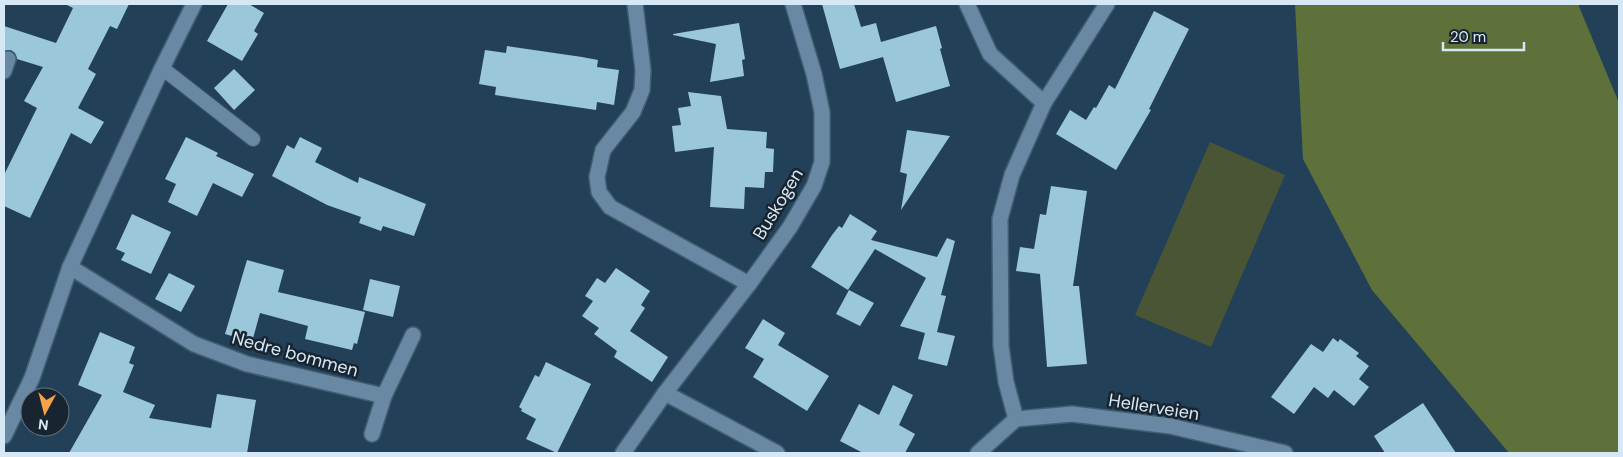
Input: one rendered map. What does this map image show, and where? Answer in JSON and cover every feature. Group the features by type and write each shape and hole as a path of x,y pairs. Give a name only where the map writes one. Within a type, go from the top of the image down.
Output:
{"street":[{"path":"4,436 32,378 70,267 162,68 194,4"},
{"path":"635,4 643,70 642,90 633,112 603,150 597,177 599,192 610,207 749,284"},
{"name":"Buskogen","path":"624,453 665,393 749,284 795,219 814,186 822,162 822,112 814,74 793,4"},
{"path":"967,4 990,54 1044,103"},
{"path":"978,453 1016,419 1006,382 1001,346 1000,219 1012,175 1044,103 1107,4"},
{"name":"Nedre bommen","path":"70,267 194,344 247,364 384,396"},
{"path":"372,434 384,396 413,335"},
{"path":"665,393 777,453"},
{"name":"Hellerveien","path":"1016,419 1072,414 1170,426 1285,453"}],"lane":[{"path":"162,68 253,139"}],"green space":[{"path":"1295,4 1578,4 1619,103 1619,453 1509,453 1372,290 1303,159"},
{"path":"1210,142 1285,175 1211,347 1135,315"}],"building":[{"path":"65,4 129,4 117,29 110,26 88,69 96,74 78,108 104,122 91,144 71,133 30,218 4,206 4,175 37,108 24,101 43,67 17,59 15,53 11,50 4,51 4,26 56,43 73,8"},
{"path":"228,4 249,4 264,13 254,31 258,34 242,61 207,41"},
{"path":"822,4 854,4 861,27 876,23 881,42 936,26 950,86 896,102 883,57 840,69"},
{"path":"1154,11 1189,29 1149,109 1151,110 1116,170 1056,134 1070,110 1086,120 1094,107 1096,108 1109,85 1115,89"},
{"path":"739,23 745,59 742,60 744,76 710,82 716,44 673,35 673,34"},
{"path":"507,46 598,60 597,67 619,70 614,105 597,102 596,110 495,95 496,87 479,84 485,50 506,53"},
{"path":"234,69 255,90 234,110 214,88"},
{"path":"688,92 721,96 727,129 767,132 766,148 774,149 773,172 765,172 764,188 745,187 744,209 710,207 714,147 675,152 672,126 681,125 678,108 691,106"},
{"path":"907,130 950,136 901,210 907,174 900,172"},
{"path":"186,137 218,153 216,156 254,174 242,197 213,183 197,216 168,202 176,184 165,179"},
{"path":"300,137 322,148 315,162 358,183 359,177 426,204 414,236 383,226 381,231 359,223 361,217 327,205 272,176 287,145 294,149"},
{"path":"1051,186 1087,191 1073,286 1079,286 1087,364 1047,367 1040,274 1016,271 1020,247 1034,249 1040,214 1046,215"},
{"path":"132,214 171,232 151,274 121,260 125,253 116,249"},
{"path":"850,214 877,231 871,240 937,257 947,238 955,241 941,295 946,296 937,332 955,336 947,366 918,359 925,333 900,326 926,278 875,249 848,290 811,267 832,235 839,226 842,228"},
{"path":"247,260 284,270 278,292 365,312 357,344 354,343 352,350 305,339 308,326 260,313 252,342 225,334"},
{"path":"616,268 650,291 641,305 645,308 630,331 668,357 652,382 614,357 617,351 594,334 599,328 582,316 593,301 585,296 597,278 605,283"},
{"path":"169,273 195,286 181,312 155,299"},
{"path":"370,279 400,286 393,317 363,310"},
{"path":"849,290 874,303 860,326 836,314"},
{"path":"763,319 785,333 778,345 829,376 807,411 753,377 764,359 745,348"},
{"path":"100,332 135,347 129,363 134,365 123,392 155,405 149,418 211,428 217,394 256,400 247,453 69,453 102,395 78,385"},
{"path":"1333,338 1338,342 1340,339 1359,353 1356,356 1369,366 1359,379 1369,387 1354,406 1334,390 1328,398 1314,387 1294,414 1271,397 1311,344 1323,352"},
{"path":"546,362 591,384 557,453 526,439 536,419 521,411 522,409 519,407 535,375 539,377"},
{"path":"893,385 913,395 899,425 915,434 905,453 863,453 840,441 859,404 879,415"},
{"path":"1423,403 1456,453 1385,453 1374,436"}]}
